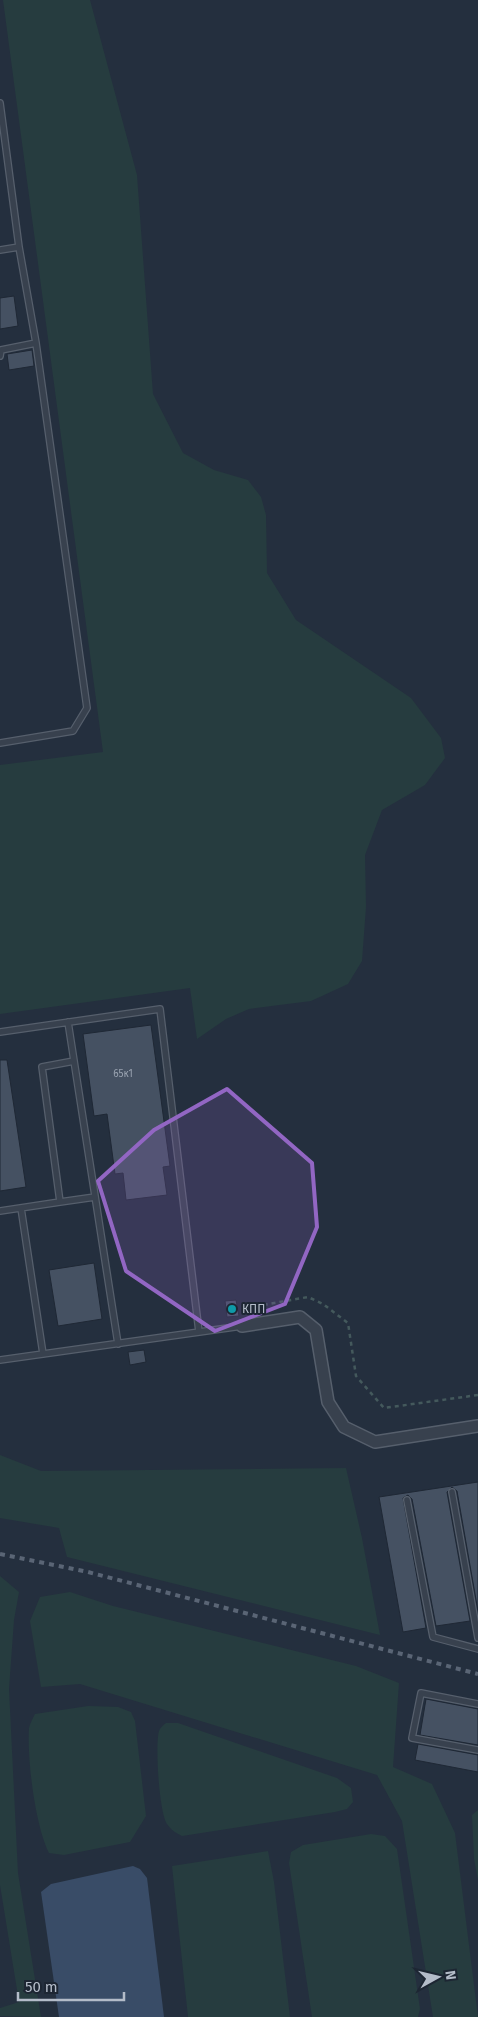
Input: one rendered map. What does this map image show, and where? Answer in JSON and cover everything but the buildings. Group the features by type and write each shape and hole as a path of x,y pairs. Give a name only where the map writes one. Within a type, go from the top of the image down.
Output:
{"street":[{"path":"243,1326 300,1317 316,1330 328,1402 344,1427 375,1442 478,1426"}],"lane":[{"path":"0,103 19,247 36,343 87,708 73,731 0,743"},
{"path":"0,250 19,247"},
{"path":"0,356 1,350 36,343"},
{"path":"0,1032 160,1009 199,1332"},
{"path":"68,1022 118,1344"},
{"path":"60,1202 42,1068 74,1061"},
{"path":"0,1211 95,1197"},
{"path":"21,1208 43,1354"},
{"path":"0,1360 243,1326"},
{"path":"452,1492 478,1638"},
{"path":"408,1500 433,1637 478,1649"},
{"path":"478,1704 421,1693 412,1738 478,1750"}],"path":[{"path":"243,1326 246,1308 308,1298 323,1304 348,1324 356,1376 384,1408 478,1395"}],"highlighted area":[{"path":"227,1089 312,1163 317,1227 285,1304 215,1331 126,1271 98,1181 154,1130"}],"green space":[{"path":"3,0 90,0 137,175 153,394 183,453 214,470 248,480 261,497 266,515 267,573 296,620 411,698 441,738 445,758 425,785 382,810 365,855 366,907 362,961 348,984 311,1001 249,1009 226,1019 197,1039 190,988 0,1014 0,765 103,752"},
{"path":"0,1455 41,1471 346,1468 362,1538 380,1635 67,1557 59,1528 0,1518"},
{"path":"0,1576 19,1592 14,1620 9,1689 18,1873 41,2017 0,2016 0,2008 19,2002 0,1885"},
{"path":"70,1592 113,1606 356,1666 399,1683 393,1767 432,1784 455,1833 478,2017 433,2017 402,1821 377,1775 80,1684 41,1687 30,1621 40,1597"},
{"path":"88,1706 118,1707 131,1712 135,1721 146,1816 130,1842 64,1855 49,1853 40,1826 33,1792 29,1757 29,1726 35,1714"},
{"path":"166,1723 178,1723 337,1778 351,1788 353,1802 347,1809 335,1812 182,1836 167,1824 160,1793 158,1739 159,1730"},
{"path":"478,1810 478,1880 474,1859 472,1815"},
{"path":"371,1834 385,1836 397,1849 420,2009 418,2017 312,2017 289,1863 291,1852 303,1845"},
{"path":"268,1851 274,1882 290,2017 188,2017 172,1866"}],"water":[{"path":"133,1866 140,1869 147,1878 164,2017 59,2017 41,1892 51,1884"}],"railway":[{"path":"0,1554 88,1572 478,1674"}],"place":[{"name":"КПП","path":"232,1309"}]}
